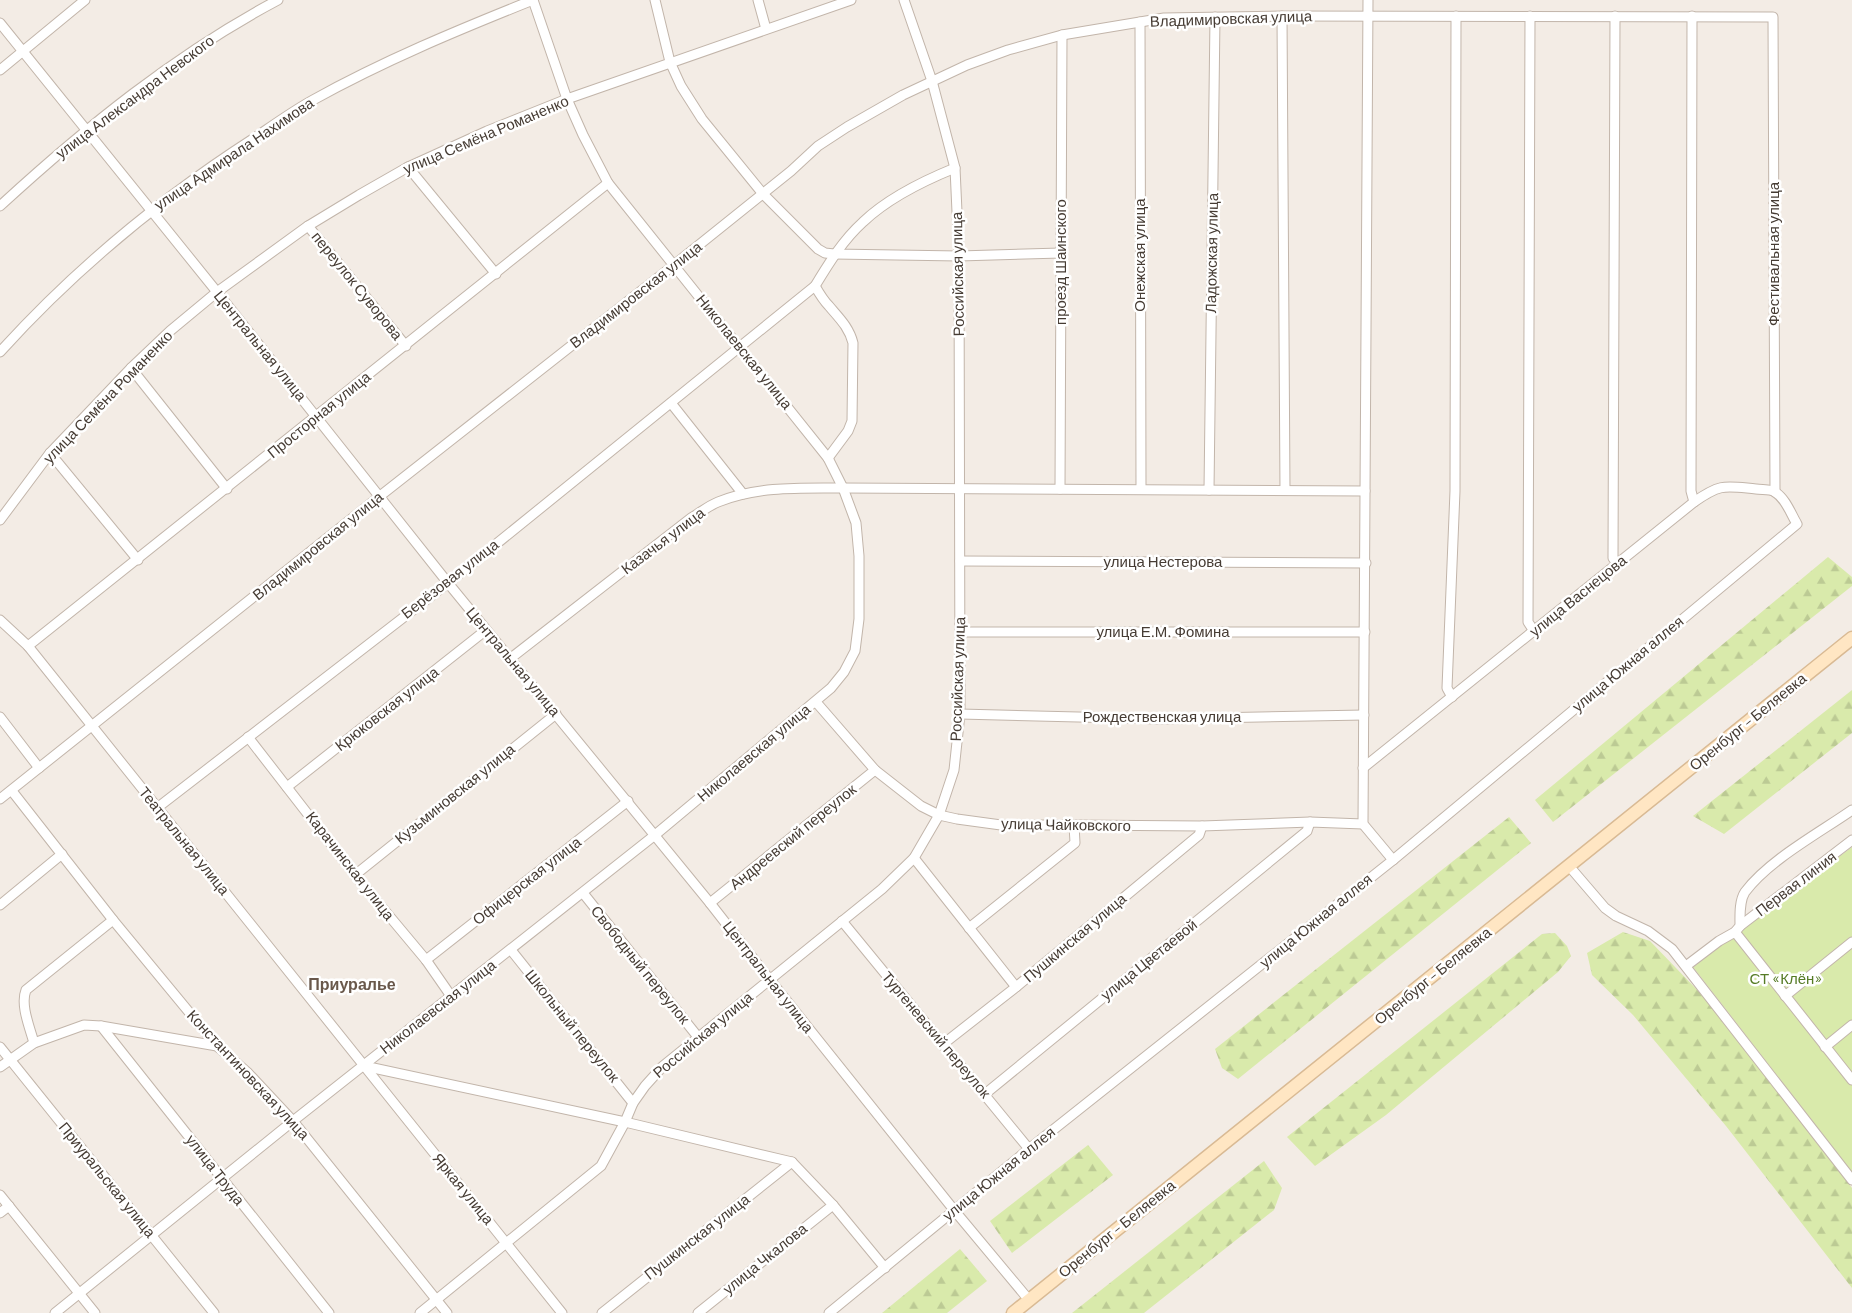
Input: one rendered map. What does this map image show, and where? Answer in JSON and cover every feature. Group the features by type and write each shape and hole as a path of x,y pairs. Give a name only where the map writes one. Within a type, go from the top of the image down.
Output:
{"main road":[{"name":"Оренбург – Беляевка","path":"1013,1313 1852,638"}],"street":[{"path":"0,70 86,0"},
{"name":"улица Александра Невского","path":"0,206 61,150 165,70 212,39 278,0"},
{"name":"Николаевская улица","path":"55,1313 293,1121 655,835 816,702 844,672 855,651 858,635 859,556 856,523 843,488 828,458 608,183 567,99 533,0"},
{"name":"улица Адмирала Нахимова","path":"0,352 54,296 150,210 215,163 313,100 426,44 533,0"},
{"path":"655,0 670,62 681,86 702,119 763,194 818,249 825,253 834,254 959,256 1061,253"},
{"path":"758,0 766,30"},
{"name":"улица Семёна Романенко","path":"0,520 50,453 131,368 170,331 217,292 308,226 408,167 487,131 567,99 851,0"},
{"name":"Российская улица","path":"420,1313 601,1166 633,1103 663,1066 882,889 914,858 939,815 954,770 960,714 959,256 955,168 932,81 904,0"},
{"path":"1368,0 1363,824 1393,860"},
{"path":"1282,16 1285,490"},
{"name":"Владимировская улица","path":"0,799 763,194 818,146 903,95 967,65 1008,50 1062,34 1164,18 1282,16 1773,17"},
{"path":"1452,697 1447,688 1455,491 1456,16"},
{"path":"1530,16 1528,622 1534,631"},
{"path":"1615,16 1613,558 1618,564"},
{"path":"1692,16 1691,492 1694,502"},
{"name":"Ладожская улица","path":"1209,490 1215,17"},
{"name":"Фестивальная улица","path":"1773,17 1775,492"},
{"name":"Онежская улица","path":"1140,22 1141,489"},
{"name":"Центральная улица","path":"0,23 448,583 628,801 954,1210 1029,1300"},
{"name":"проезд Шаинского","path":"1060,489 1062,34"},
{"path":"408,167 496,274"},
{"path":"828,458 848,431 852,421 853,343 846,326 827,304 815,286 834,254 862,222 880,207 928,179 955,168"},
{"name":"Просторная улица","path":"28,646 608,183"},
{"name":"переулок Суворова","path":"308,226 406,346"},
{"name":"Берёзовая улица","path":"157,808 448,583 815,286"},
{"path":"131,368 227,489"},
{"path":"671,403 743,494"},
{"path":"50,453 138,560"},
{"name":"улица Васнецова","path":"1364,768 1711,490 1725,486 1775,492"},
{"path":"961,488 1365,491"},
{"name":"Казачья улица","path":"511,658 691,518 717,503 743,494 770,490 961,488"},
{"name":"улица Южная аллея","path":"829,1313 1029,1149 1393,860 1797,524 1785,503 1775,492"},
{"name":"улица Нестерова","path":"960,561 1366,563"},
{"name":"Театральная улица","path":"0,620 28,646 364,1066"},
{"name":"Крюковская улица","path":"287,787 486,630"},
{"name":"улица Е.М. Фомина","path":"960,632 1365,632"},
{"name":"улица Чайковского","path":"816,702 875,770 921,806 939,815 973,822 1001,824 1202,826 1310,822 1363,824"},
{"name":"Кузьминовская улица","path":"355,875 556,714"},
{"name":"Рождественская улица","path":"960,714 1161,718 1364,715"},
{"path":"0,717 38,768"},
{"name":"Карачинская улица","path":"248,737 355,875 426,960 451,996"},
{"name":"Андреевский переулок","path":"710,903 875,770"},
{"name":"Константиновская улица","path":"12,791 113,920 218,1046 248,1073 293,1121 447,1313"},
{"name":"Офицерская улица","path":"426,960 628,801"},
{"path":"1852,810 1785,856 1759,878 1744,894 1737,929 1785,996 1852,1080"},
{"name":"улица Цветаевой","path":"985,1094 1307,831 1310,822"},
{"path":"969,928 1075,844 1074,825"},
{"name":"Пушкинская улица","path":"942,1045 1016,987 1199,835 1202,826"},
{"name":"Первая линия","path":"1686,966 1852,840"},
{"path":"0,904 62,854"},
{"path":"914,858 1016,987"},
{"path":"1569,866 1605,908 1616,916 1648,931 1672,949 1852,1180"},
{"name":"Свободный переулок","path":"583,892 698,1037"},
{"path":"34,1043 27,1016 24,995 26,990 113,920"},
{"name":"Тургеневский переулок","path":"842,921 1029,1149"},
{"path":"1785,996 1852,942"},
{"name":"Школьный переулок","path":"510,950 633,1103"},
{"path":"0,1067 34,1043 84,1025 101,1026 218,1046"},
{"path":"1825,1047 1852,1025"},
{"name":"улица Труда","path":"101,1026 329,1313"},
{"name":"Приуральская улица","path":"0,1047 214,1313"},
{"path":"364,1066 625,1122 792,1162 833,1205 885,1268"},
{"name":"Яркая улица","path":"364,1066 562,1313"},
{"name":"Пушкинская улица","path":"602,1313 792,1162"},
{"path":"0,1195 95,1313"},
{"name":"улица Чкалова","path":"698,1313 833,1205"},
{"path":"0,1213 9,1206"}],"green space":[{"path":"1828,557 1852,577 1852,586 1553,822 1535,800"},
{"path":"1852,690 1852,733 1724,834 1693,816"},
{"path":"1509,817 1531,843 1238,1079 1222,1068 1215,1049"},
{"name":"СТ «Клён»","path":"1852,847 1852,1172 1693,967"},
{"path":"1623,932 1650,941 1702,995 1852,1188 1852,1288 1726,1126 1633,1015 1592,975 1587,953"},
{"path":"1555,933 1567,946 1571,956 1558,972 1386,1115 1315,1166 1287,1137 1542,934"},
{"path":"1088,1145 1113,1175 1012,1253 990,1221"},
{"path":"1264,1161 1282,1188 1274,1210 1144,1313 1072,1313"},
{"path":"960,1249 987,1281 947,1313 882,1313"}],"district":[{"name":"Приуралье","path":"352,984"}]}
